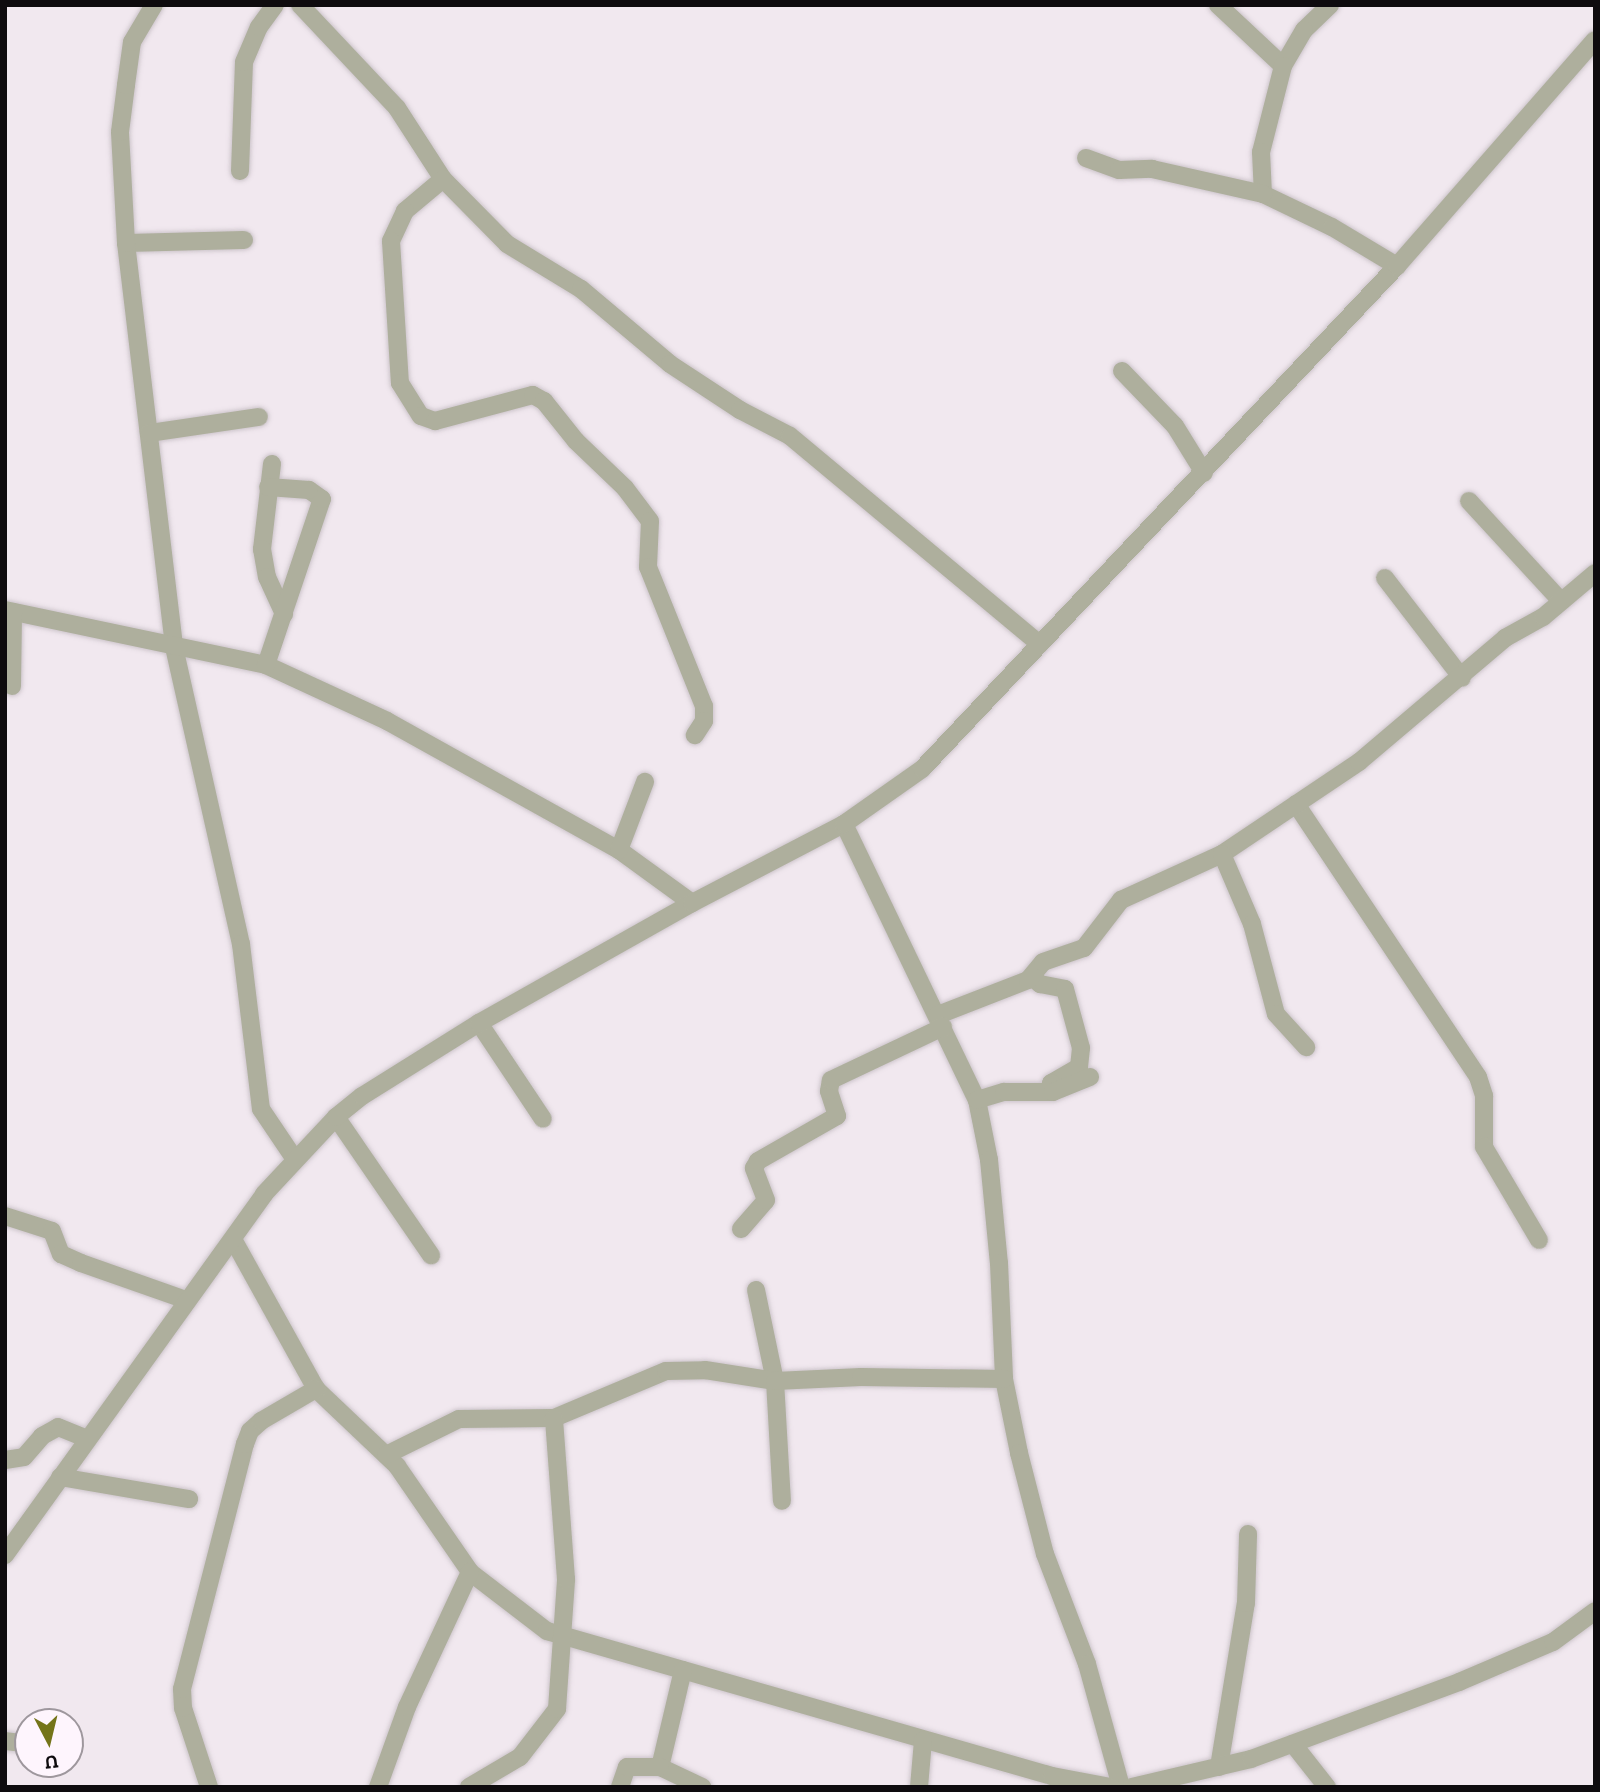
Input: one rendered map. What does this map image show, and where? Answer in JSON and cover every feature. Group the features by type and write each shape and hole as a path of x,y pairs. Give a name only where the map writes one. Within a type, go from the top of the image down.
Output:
{"street":[{"path":"154,5 132,42 120,132 126,243 174,647 241,944 261,1109 294,1158"},
{"path":"240,171 244,62 259,27 275,5"},
{"path":"300,5 397,108 443,179 507,244 581,289 670,364 740,410 790,436 1040,644"},
{"path":"1218,5 1283,66"},
{"path":"1263,194 1261,152 1283,66 1304,30 1330,5"},
{"path":"5,1555 186,1300 234,1241 294,1158 362,1096 479,1023 692,903 844,824 922,769 1205,473 1396,266 1595,40"},
{"path":"1086,158 1119,170 1152,169 1263,194 1332,227 1396,266"},
{"path":"443,179 405,211 391,241 400,383 421,416 435,421 533,395 544,401 576,441 625,488 650,521 648,567 704,706 704,721 695,735"},
{"path":"126,243 244,240"},
{"path":"1122,371 1175,426 1205,473"},
{"path":"149,433 259,417"},
{"path":"272,464 262,527 264,563 284,614"},
{"path":"266,665 322,499 309,490 268,487"},
{"path":"1469,501 1561,601"},
{"path":"741,1229 766,1200 754,1168 758,1161 837,1116 829,1091 831,1080 941,1021 1032,977 1043,962 1084,948 1095,939 1121,900 1222,854 1359,762 1462,678 1505,638 1561,601 1595,573"},
{"path":"1385,578 1462,678"},
{"path":"12,686 9,611 266,665 387,721 619,850 692,903"},
{"path":"619,850 645,782"},
{"path":"1296,804 1478,1077 1485,1096 1484,1147 1539,1240"},
{"path":"844,824 877,900 941,1021 977,1100 989,1160 999,1263 1004,1379 1045,1554 1087,1664 1121,1787"},
{"path":"1222,854 1252,924 1276,1014 1306,1047"},
{"path":"1032,977 1040,984 1065,989 1081,1048 1079,1067 1051,1083 1052,1092"},
{"path":"479,1023 543,1119"},
{"path":"977,1100 1004,1092 1052,1092 1090,1077"},
{"path":"336,1118 431,1255"},
{"path":"5,1216 52,1231 61,1254 186,1300"},
{"path":"234,1241 316,1389 386,1455 470,1572 547,1631 923,1740 1052,1781 1110,1787"},
{"path":"756,1290 775,1381 782,1501"},
{"path":"386,1455 466,1416 554,1418 635,1380 666,1371 705,1370 775,1381 861,1377 1004,1379"},
{"path":"209,1787 183,1708 182,1689 245,1444 261,1421 316,1389"},
{"path":"469,1787 520,1757 557,1709 559,1634 566,1579 554,1418"},
{"path":"5,1460 24,1457 42,1436 58,1427 88,1439"},
{"path":"60,1477 189,1499"},
{"path":"1219,1767 1246,1603 1248,1534"},
{"path":"378,1787 407,1707 470,1572"},
{"path":"1132,1787 1219,1767 1293,1744 1553,1642 1595,1611"},
{"path":"660,1767 682,1670"},
{"path":"919,1787 923,1740"},
{"path":"1293,1744 1327,1787"},
{"path":"620,1787 626,1767 660,1767 702,1787"}]}
